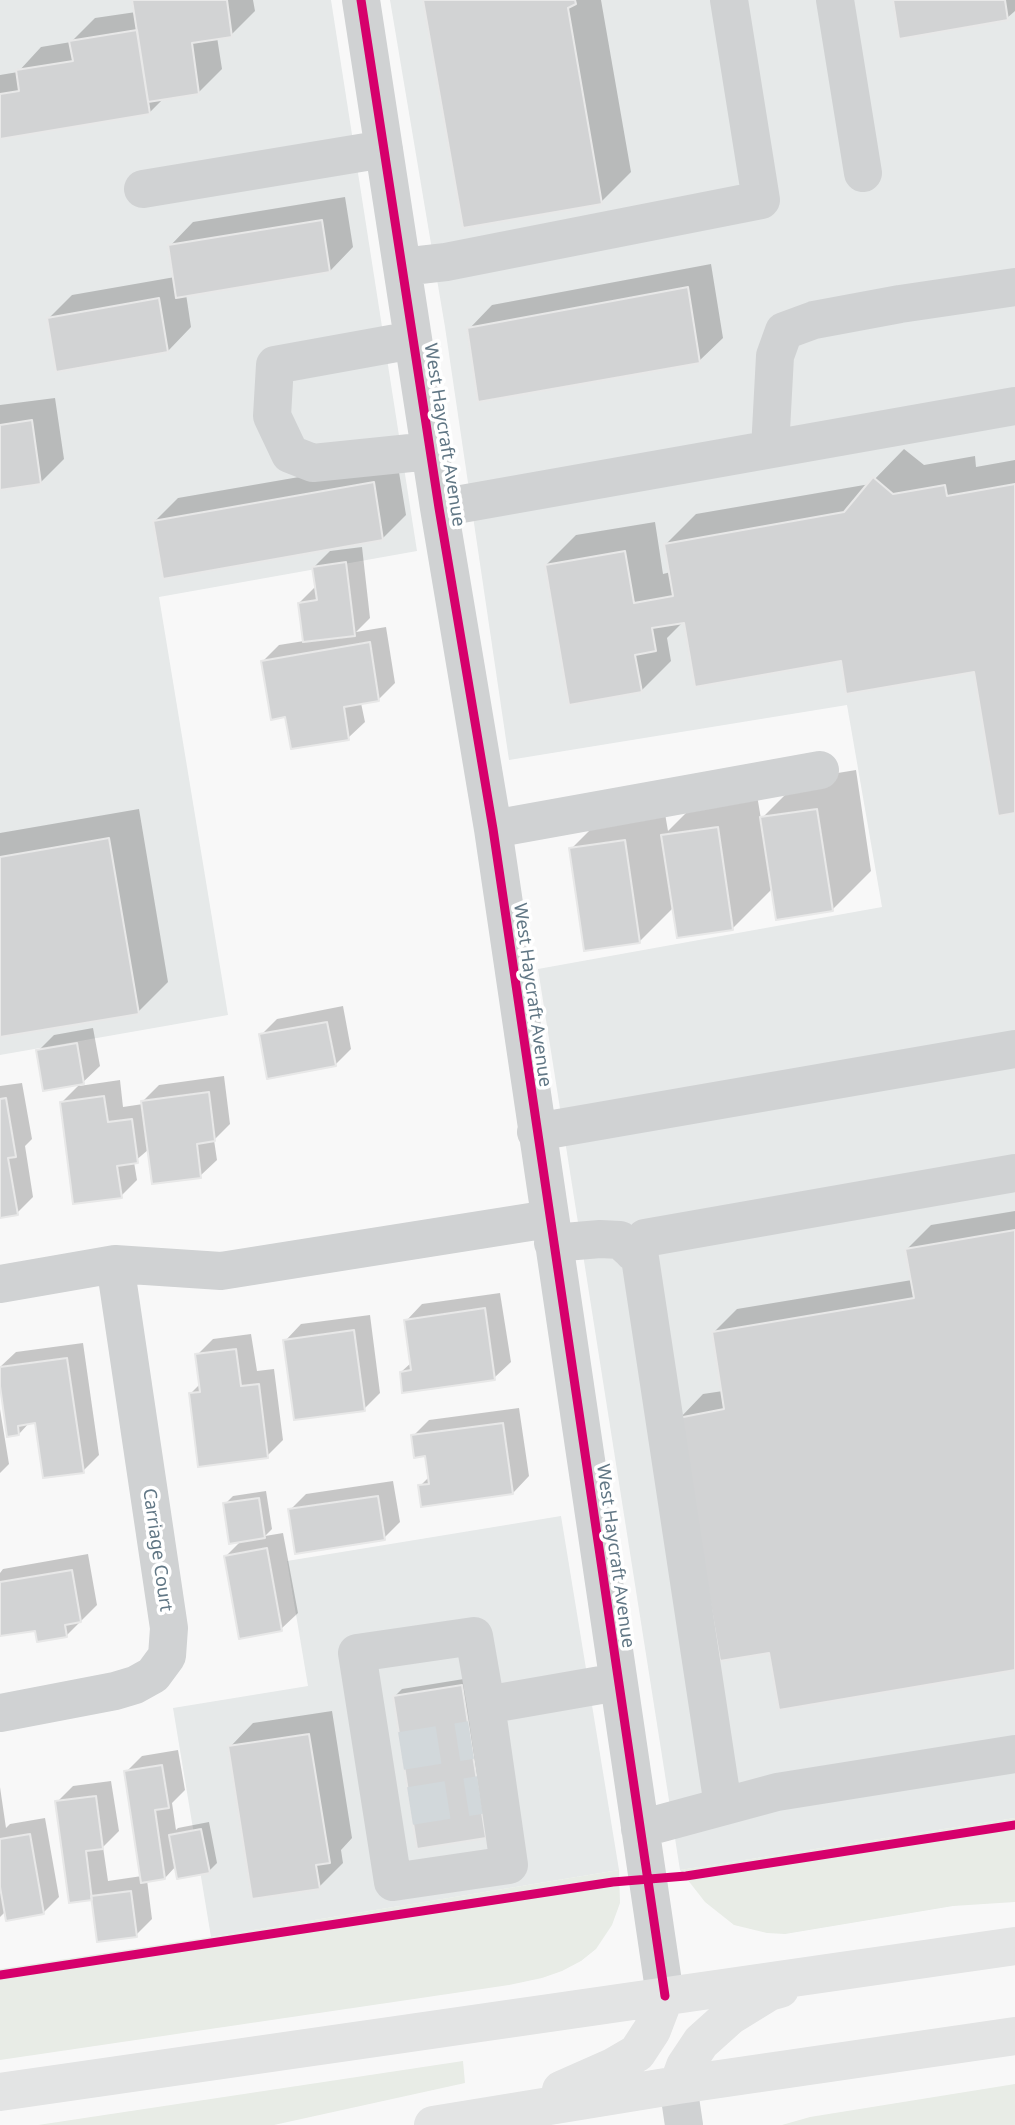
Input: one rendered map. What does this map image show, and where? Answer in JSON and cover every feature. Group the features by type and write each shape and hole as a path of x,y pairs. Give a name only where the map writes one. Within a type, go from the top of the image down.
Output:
{"highway":[{"path":"0,2092 1015,1946"},
{"path":"678,2085 685,2066 701,2042 730,2016 769,1992 818,1974"},
{"path":"503,2113 614,2067 637,2053 652,2030 665,1996"},
{"path":"433,2125 678,2085 1015,2036"}],"street":[{"name":"West Haycraft Avenue","path":"361,0 439,508 492,828 665,1996"},
{"path":"402,267 446,262 761,200 729,0"},
{"path":"835,0 863,173"},
{"path":"143,189 384,149"},
{"path":"770,449 775,356 784,331 814,320 1015,287"},
{"path":"413,340 275,365 272,416 290,454 313,463 430,451"},
{"path":"439,508 1015,406"},
{"path":"492,828 820,769"},
{"path":"536,1132 1015,1049"},
{"path":"634,1252 645,1238 1015,1174"},
{"path":"0,1284 115,1264 221,1270 551,1231 620,1240 640,1258 723,1806"},
{"name":"Carriage Court","path":"0,1713 135,1685 153,1675 167,1656 169,1628 115,1264"},
{"path":"474,1636 482,1727 489,1794 509,1865 393,1882 396,1809 387,1753 357,1653 474,1636"},
{"path":"482,1727 618,1682"},
{"path":"640,1829 777,1791 1015,1754"},
{"path":"678,2085 684,2125"}],"shaded area":[{"path":"0,0 331,0 417,551 159,597 228,1015 0,1055"},
{"path":"390,0 1015,0 1015,1818 680,1870 538,969 882,907 847,705 509,760 445,327"},
{"path":"561,1516 619,1870 211,1937 173,1708 308,1686 287,1561"},
{"path":"1015,1818 1015,1902 953,1906 785,1934 767,1933 734,1925 705,1902 680,1870"},
{"path":"619,1870 620,1903 612,1925 596,1949 581,1961 542,1978 0,2060 0,1969"},
{"path":"463,2061 465,2083 274,2125 38,2125"},
{"path":"1015,2084 1015,2125 782,2125 810,2117"}],"building":[{"path":"132,0 227,0 232,37 192,43 199,94 148,102"},
{"path":"423,0 575,0 576,4 568,8 602,204 463,228"},
{"path":"893,0 1005,0 1008,20 899,39"},
{"path":"137,30 150,114 0,139 0,94 19,91 16,70 73,61 69,41"},
{"path":"322,220 330,272 176,298 168,245"},
{"path":"688,287 700,363 478,402 467,328"},
{"path":"159,298 168,352 56,372 47,318"},
{"path":"32,420 41,484 0,490 0,425"},
{"path":"873,477 893,494 945,485 947,496 1015,484 1015,813 998,816 974,672 846,694 841,661 695,687 684,623 652,628 656,651 635,655 642,692 569,705 545,565 625,551 634,603 673,596 664,544 844,512"},
{"path":"374,482 383,540 163,579 153,521"},
{"path":"346,562 355,636 303,642 298,603 317,600 312,567"},
{"path":"370,642 379,701 344,707 349,740 291,749 285,717 271,720 261,661"},
{"path":"817,809 833,911 776,920 760,817"},
{"path":"718,827 733,930 677,938 661,835"},
{"path":"109,838 139,1014 0,1037 0,857"},
{"path":"625,840 640,943 584,951 569,848"},
{"path":"327,1022 336,1066 267,1079 259,1034"},
{"path":"77,1043 84,1084 43,1091 36,1050"},
{"path":"209,1092 215,1141 197,1144 201,1178 152,1184 141,1101"},
{"path":"104,1096 108,1122 132,1119 138,1163 117,1166 122,1198 73,1204 60,1102"},
{"path":"6,1098 16,1157 8,1158 18,1215 0,1218 0,1099"},
{"path":"1015,1230 1015,1670 779,1710 769,1653 720,1661 678,1418 724,1409 712,1332 914,1298 905,1249"},
{"path":"485,1308 495,1380 402,1393 400,1372 411,1370 404,1320"},
{"path":"354,1330 365,1411 294,1420 283,1340"},
{"path":"236,1349 241,1386 259,1384 268,1458 198,1467 189,1393 200,1392 195,1354"},
{"path":"67,1358 84,1473 43,1478 35,1423 18,1426 19,1435 7,1437 0,1367"},
{"path":"503,1423 513,1494 421,1507 418,1485 429,1484 425,1456 414,1458 411,1435"},
{"path":"378,1496 385,1540 295,1554 288,1509"},
{"path":"259,1498 265,1538 229,1544 223,1503"},
{"path":"267,1548 282,1631 239,1639 224,1556"},
{"path":"72,1570 81,1622 65,1625 67,1637 37,1642 35,1631 0,1636 0,1582"},
{"path":"462,1685 486,1838 417,1849 393,1696"},
{"path":"309,1734 330,1863 316,1865 320,1889 252,1899 228,1746"},
{"path":"162,1765 169,1808 155,1810 165,1879 141,1883 124,1771"},
{"path":"96,1796 103,1849 86,1851 92,1900 69,1903 55,1801"},
{"path":"201,1829 210,1873 177,1879 169,1835"},
{"path":"30,1834 44,1914 6,1921 0,1887 0,1839"},
{"path":"131,1891 137,1937 97,1942 91,1896"}],"tunnel":[{"path":"401,1751 471,1740"},
{"path":"410,1806 480,1795"}],"cycle path":[{"path":"361,0 439,508 493,829 665,1996"},
{"path":"0,1975 613,1882 686,1876 1015,1825"}]}
